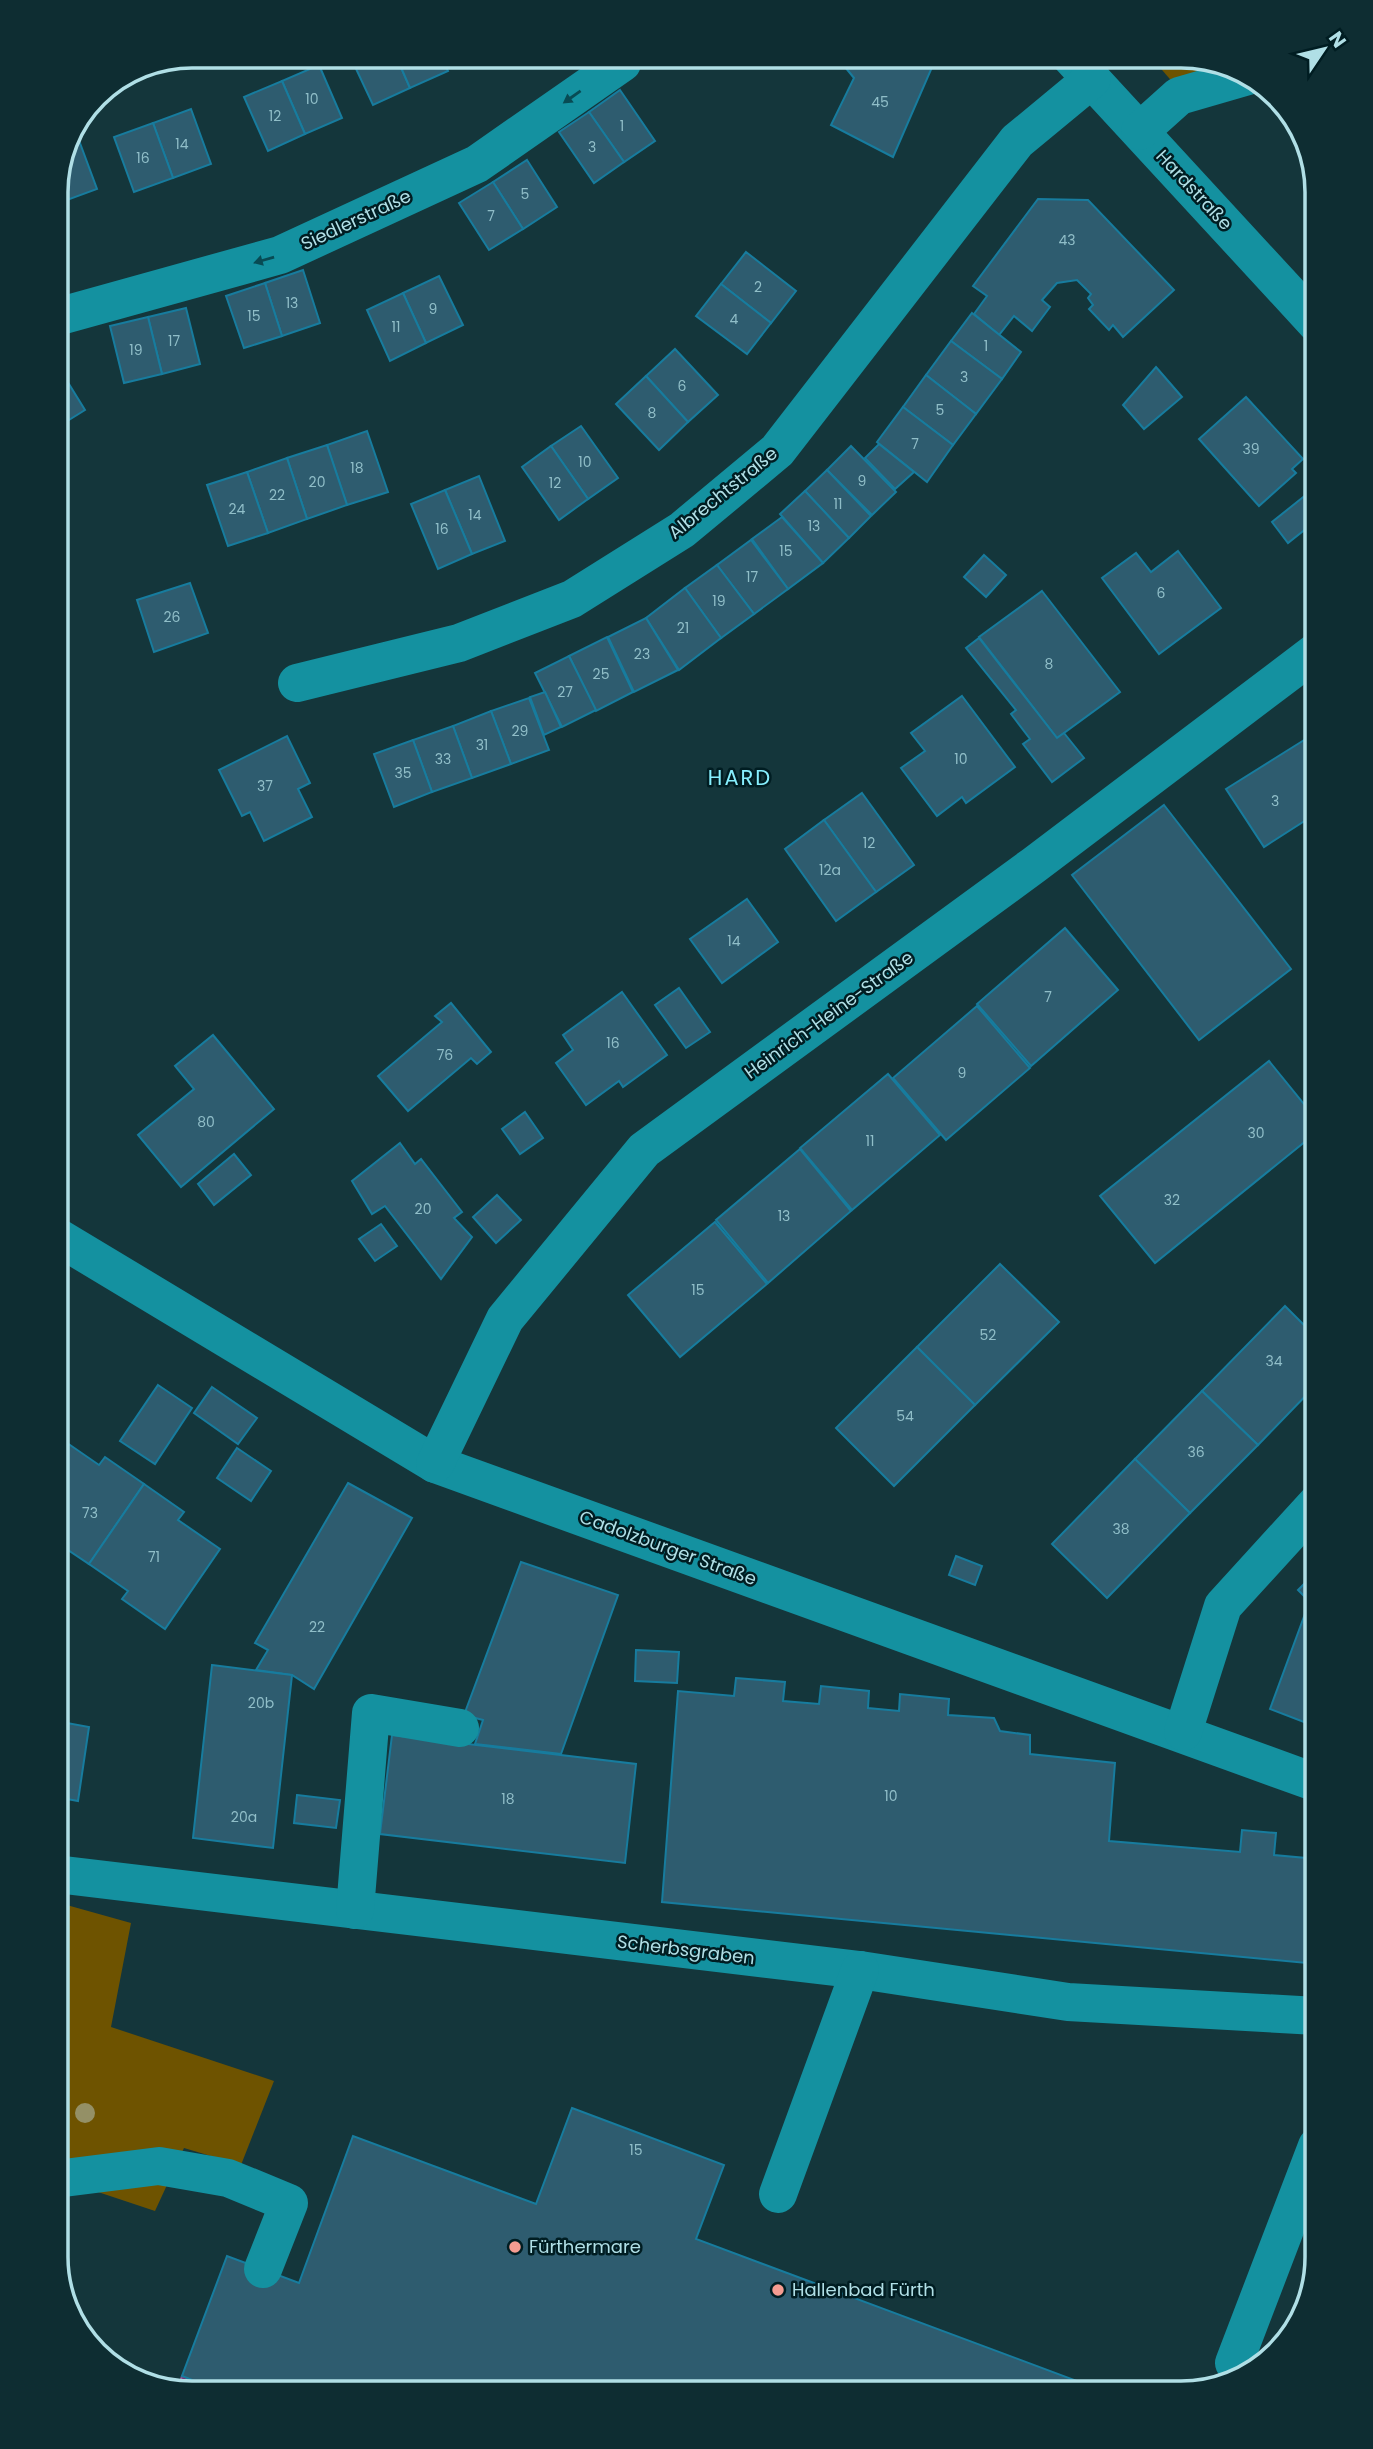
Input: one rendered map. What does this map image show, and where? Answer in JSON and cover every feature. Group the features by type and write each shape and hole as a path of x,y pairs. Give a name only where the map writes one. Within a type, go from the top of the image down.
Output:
{"street":[{"name":"Siedlerstraße","path":"69,314 280,255 313,241 477,164 613,69"},
{"name":"Albrechtstraße","path":"297,683 459,643 572,599 682,530 777,451 1017,141 1080,69"},
{"name":"Hardstraße","path":"1082,69 1305,307"},
{"path":"1140,131 1179,96 1234,80"},
{"name":"Heinrich-Heine-Straße","path":"435,1464 505,1319 644,1150 1034,865 1305,660"},
{"name":"Cadolzburger Straße","path":"68,1244 435,1464 1183,1732 1305,1778"},
{"path":"1183,1732 1223,1606 1305,1516"},
{"path":"355,1910 371,1713 460,1728"},
{"name":"Scherbsgraben","path":"68,1875 860,1970 1068,2002 1305,2015"},
{"path":"778,2194 860,1970"},
{"path":"68,2177 159,2166 228,2178 289,2203 263,2269"},
{"path":"1234,2363 1305,2177"}],"shaded area":[{"path":"1161,69 1205,71 1236,81 1253,91 1194,107"},
{"path":"68,1905 131,1923 111,2027 274,2081 241,2165 184,2148 155,2211 68,2182"}],"building":[{"path":"310,69 321,69 342,118 305,134 282,81"},
{"path":"356,69 402,69 410,88 373,105"},
{"path":"402,69 447,69 448,71 410,88"},
{"path":"847,69 931,69 893,157 831,125 854,78"},
{"path":"282,81 305,134 268,151 244,97"},
{"path":"620,90 655,141 624,162 589,112"},
{"path":"191,109 211,164 173,178 153,123"},
{"path":"589,112 624,162 594,183 559,132"},
{"path":"153,123 173,178 134,192 114,137"},
{"path":"79,141 97,189 69,199 69,176"},
{"path":"527,160 557,207 523,229 493,182"},
{"path":"493,182 523,229 489,250 459,203"},
{"path":"1038,199 1088,200 1174,290 1123,337 1113,325 1109,330 1089,309 1093,305 1088,298 1091,294 1077,280 1057,283 1042,300 1050,307 1032,331 1014,316 999,335 974,314 987,296 973,286"},
{"path":"746,252 796,291 771,323 721,284"},
{"path":"303,270 320,323 282,336 265,283"},
{"path":"439,276 463,325 426,343 403,293"},
{"path":"265,283 282,336 244,348 226,296"},
{"path":"721,284 771,323 747,354 696,316"},
{"path":"403,293 426,343 390,361 367,310"},
{"path":"186,308 200,364 162,374 148,317"},
{"path":"972,313 1021,352 1002,379 951,341"},
{"path":"148,317 162,374 124,383 110,326"},
{"path":"951,341 1002,379 976,414 926,375"},
{"path":"675,349 718,395 688,422 646,376"},
{"path":"1156,367 1182,397 1144,429 1123,405"},
{"path":"926,375 976,414 953,445 903,407"},
{"path":"646,376 688,422 659,450 616,404"},
{"path":"69,384 85,410 69,420"},
{"path":"1246,397 1303,459 1292,469 1296,473 1259,506 1199,439"},
{"path":"903,407 953,445 927,482 877,442"},
{"path":"581,426 618,478 588,499 551,446"},
{"path":"367,431 388,492 347,505 327,445"},
{"path":"879,444 914,472 895,489 865,458"},
{"path":"327,445 347,505 307,519 287,458"},
{"path":"551,446 588,499 559,520 522,467"},
{"path":"851,446 896,492 872,515 827,470"},
{"path":"287,458 307,519 268,533 247,472"},
{"path":"827,470 871,516 849,538 805,491"},
{"path":"247,472 268,533 228,546 207,485"},
{"path":"479,476 505,541 472,554 445,490"},
{"path":"445,490 472,554 438,569 411,504"},
{"path":"805,491 849,538 823,563 780,514"},
{"path":"1305,496 1305,530 1288,543 1272,522"},
{"path":"782,517 823,563 788,589 752,539"},
{"path":"751,540 788,589 754,614 717,565"},
{"path":"1178,551 1221,608 1159,654 1102,578 1136,553 1151,572"},
{"path":"984,555 1006,575 986,597 964,577"},
{"path":"717,565 754,614 721,638 685,588"},
{"path":"190,583 208,633 154,652 137,600"},
{"path":"685,588 721,638 679,670 646,618"},
{"path":"1042,591 1120,692 1057,738 979,637"},
{"path":"646,618 678,670 634,692 608,637"},
{"path":"607,637 633,692 596,711 569,656"},
{"path":"979,638 1057,738 1064,733 1084,758 1052,782 1023,744 1030,739 1011,714 1016,710 966,648"},
{"path":"569,656 596,710 562,727 535,673"},
{"path":"545,692 561,727 544,735 530,697"},
{"path":"962,696 1015,767 966,803 962,797 937,816 901,768 925,751 911,733"},
{"path":"529,698 549,750 511,764 491,711"},
{"path":"491,711 511,764 472,778 453,726"},
{"path":"453,726 472,778 432,792 413,740"},
{"path":"287,736 310,783 298,789 312,817 264,841 250,812 242,816 219,770"},
{"path":"413,740 432,792 394,807 374,754"},
{"path":"1305,740 1305,821 1264,847 1226,789"},
{"path":"862,793 914,865 876,892 824,820"},
{"path":"1164,805 1291,969 1199,1040 1072,875"},
{"path":"824,820 876,892 836,921 785,849"},
{"path":"747,899 778,942 722,983 690,939"},
{"path":"1065,928 1118,990 1031,1066 977,1004"},
{"path":"679,988 710,1032 686,1048 655,1005"},
{"path":"622,992 667,1055 623,1087 619,1081 586,1105 556,1063 573,1050 563,1035"},
{"path":"451,1003 491,1052 477,1064 471,1058 408,1111 378,1076 442,1022 435,1016"},
{"path":"977,1006 1030,1068 946,1140 893,1078"},
{"path":"213,1035 274,1109 181,1187 138,1135 194,1089 175,1066"},
{"path":"1269,1061 1305,1105 1305,1142 1155,1263 1100,1196"},
{"path":"888,1074 940,1135 852,1210 800,1148"},
{"path":"525,1112 543,1138 520,1154 502,1129"},
{"path":"400,1143 415,1164 421,1159 462,1212 454,1218 472,1237 441,1279 385,1206 372,1214 352,1181"},
{"path":"800,1149 851,1211 768,1283 716,1220"},
{"path":"234,1154 251,1175 214,1205 198,1184"},
{"path":"497,1195 521,1220 496,1243 473,1217"},
{"path":"715,1222 767,1284 680,1357 628,1295"},
{"path":"381,1224 397,1246 375,1261 359,1239"},
{"path":"1000,1264 1059,1322 975,1405 917,1347"},
{"path":"1285,1306 1305,1326 1305,1396 1258,1445 1202,1391"},
{"path":"917,1347 975,1405 894,1486 836,1428"},
{"path":"158,1385 192,1408 155,1464 120,1441"},
{"path":"212,1387 257,1418 238,1444 194,1413"},
{"path":"1202,1391 1258,1445 1190,1513 1135,1459"},
{"path":"68,1444 99,1465 105,1457 144,1484 89,1564 68,1550"},
{"path":"237,1448 271,1471 251,1501 217,1478"},
{"path":"1135,1459 1190,1513 1107,1598 1052,1544"},
{"path":"348,1483 412,1518 314,1689 292,1675 256,1670 268,1650 255,1643"},
{"path":"144,1484 184,1512 178,1520 220,1549 165,1629 122,1599 128,1591 89,1564"},
{"path":"956,1556 982,1566 975,1585 949,1575"},
{"path":"521,1562 618,1595 561,1754 475,1744 483,1720 464,1715"},
{"path":"1305,1583 1305,1597 1298,1590"},
{"path":"1305,1614 1305,1722 1270,1709"},
{"path":"636,1650 679,1652 677,1683 635,1681"},
{"path":"212,1665 292,1675 273,1848 193,1838"},
{"path":"736,1678 785,1682 783,1701 819,1704 821,1686 869,1691 868,1708 899,1711 900,1694 949,1699 948,1715 994,1718 1000,1731 1030,1735 1030,1754 1115,1763 1109,1841 1240,1852 1242,1830 1276,1833 1274,1855 1305,1858 1305,1963 662,1902 678,1691 734,1696"},
{"path":"68,1723 89,1727 78,1801 68,1799"},
{"path":"392,1735 636,1764 625,1863 380,1834"},
{"path":"297,1795 340,1800 336,1828 294,1823"},
{"name":"Fürthermare","path":"572,2108 724,2165 696,2239 1077,2381 192,2380 182,2376 227,2256 299,2283 353,2136 536,2204"}],"place":[{"name":"Fürthermare","path":"515,2247"},
{"name":"Hallenbad Fürth","path":"778,2290"}],"district":[{"name":"HARD","path":"740,778"}]}
